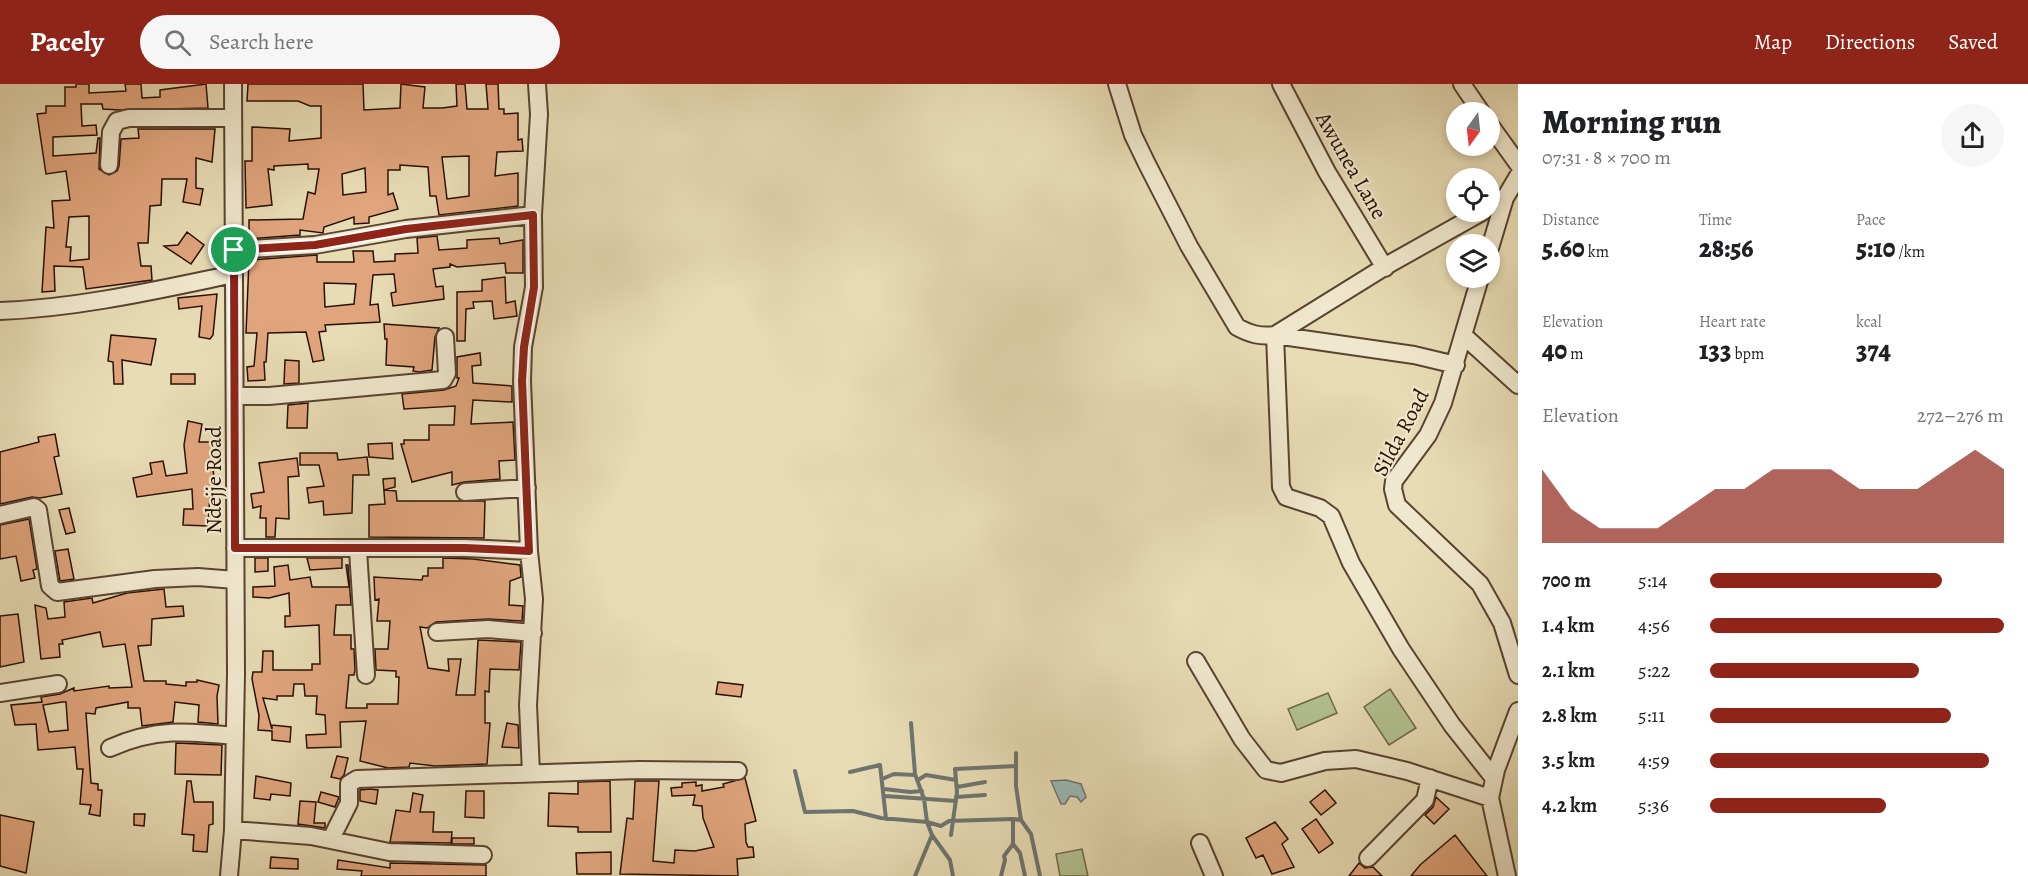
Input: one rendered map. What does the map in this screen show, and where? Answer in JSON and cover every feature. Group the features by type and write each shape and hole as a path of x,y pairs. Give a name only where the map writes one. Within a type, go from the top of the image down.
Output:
{"street":[{"name":"Ndejje Road","path":"229,876 233,830 235,736 233,84"},
{"path":"531,773 528,705 534,599 529,551 522,381 524,347 534,287 533,215 539,114 537,84"},
{"path":"1117,84 1133,135 1147,164 1189,246 1237,327 1262,337 1275,335 1414,355 1456,365"},
{"name":"Awunea Lane","path":"1281,84 1327,172 1385,268"},
{"path":"1462,84 1474,102"},
{"path":"109,165 111,132 117,121 129,118 233,118"},
{"path":"1500,139 1518,164"},
{"path":"1494,234 1505,198 1518,176"},
{"path":"1500,201 1505,198"},
{"path":"234,250 315,245 406,229 533,215"},
{"path":"1275,335 1465,222"},
{"path":"0,311 42,309 129,296 234,274"},
{"name":"Silda Road","path":"1477,288 1443,403 1428,435 1394,481 1394,498 1397,505 1480,585 1502,622 1518,675"},
{"path":"1275,335 1281,487 1286,497 1320,508 1331,516 1351,563 1401,648 1452,725 1493,777"},
{"path":"1463,335 1518,385"},
{"path":"235,396 269,396 443,380 447,374 445,337"},
{"path":"465,492 527,488"},
{"path":"0,515 34,507 38,510 50,586 57,592 155,579 198,577 235,580"},
{"path":"235,548 358,550 465,548 529,551"},
{"path":"358,550 366,675"},
{"path":"437,632 489,629 533,633"},
{"path":"1196,661 1242,739 1266,770 1281,773 1325,761 1356,759 1430,778 1490,798"},
{"path":"0,693 58,684"},
{"path":"1508,876 1490,798 1493,777 1518,711"},
{"path":"110,748 135,737 161,733 188,731 235,736"},
{"path":"331,839 349,803 350,780 531,773 738,771"},
{"path":"1368,858 1425,800 1430,778"},
{"path":"233,830 331,839 389,852 483,855"},
{"path":"1200,843 1214,876"}],"green space":[{"path":"1390,689 1416,728 1389,745 1364,707"},
{"path":"1328,693 1337,713 1297,730 1288,709"},
{"path":"1082,849 1088,876 1060,876 1056,854"}],"water":[{"path":"1066,780 1081,784 1086,797 1081,802 1077,797 1070,796 1065,804 1061,804 1051,781"}],"building":[{"path":"76,84 89,84 89,93 126,91 125,84 141,84 142,98 160,97 160,90 206,84 208,108 120,110 103,109 102,104 81,104 82,126 96,125 97,135 53,137 53,156 96,153 98,138 100,138 99,169 109,175 117,171 119,166 121,139 139,138 138,129 215,129 212,162 196,158 196,188 203,189 200,205 183,202 187,179 162,179 161,205 150,206 148,243 138,243 141,266 151,266 152,280 86,289 83,267 54,266 55,291 42,292 46,227 54,228 52,201 70,200 66,171 46,174 37,114 46,113 46,106 65,106 65,87 76,87","holes":["89,216 89,259 70,261 71,247 66,247 69,217"]},
{"path":"248,84 363,84 364,110 400,108 401,84 425,87 423,108 442,108 457,106 456,84 465,84 467,109 488,109 486,84 498,84 499,109 504,109 504,114 518,113 518,140 522,139 523,151 497,152 495,176 518,173 518,206 439,215 436,196 430,196 428,167 400,165 400,170 388,170 388,195 393,193 398,209 369,217 369,223 354,224 354,217 324,227 323,233 300,230 300,235 249,239 249,220 303,219 308,192 315,194 319,169 308,169 308,164 274,166 274,170 268,169 272,205 246,208 245,161 252,161 252,127 290,129 289,141 321,138 321,106 310,106 298,101 247,101","holes":["469,156 469,196 447,199 442,157","365,168 366,192 343,195 342,174"]},
{"path":"187,232 204,245 191,264 164,246 178,245"},
{"path":"437,236 439,250 467,248 467,240 499,238 500,244 523,240 523,273 506,273 505,263 457,267 450,264 450,267 433,269 436,287 443,286 444,299 393,306 391,293 396,292 394,274 373,275 370,305 378,304 380,322 325,325 326,331 319,332 324,360 313,362 306,332 268,333 266,362 264,362 265,380 248,381 247,367 254,366 257,333 246,333 249,260 317,255 317,262 354,262 353,251 373,251 374,262 395,261 395,254 418,253 417,238","holes":["324,283 356,284 354,304 325,307"]},
{"path":"505,277 506,303 515,301 517,316 494,319 492,301 473,302 474,308 466,309 465,341 457,341 457,292 482,291 482,280"},
{"path":"217,294 213,335 210,339 199,337 202,306 179,309 178,298"},
{"path":"384,324 439,328 435,337 432,370 419,372 413,371 414,367 386,365 387,339 385,339"},
{"path":"111,335 156,339 151,365 122,360 123,384 114,384 113,362 108,361"},
{"path":"480,353 481,365 472,366 473,383 512,386 512,402 473,400 471,424 513,422 515,460 499,461 500,479 452,485 452,472 412,482 401,444 404,444 404,440 429,440 429,425 454,425 455,406 404,409 402,394 444,390 456,386 459,378 457,378 457,357"},
{"path":"285,360 299,361 299,383 284,384"},
{"path":"171,374 195,374 195,384 171,384"},
{"path":"308,403 307,428 287,428 288,405"},
{"path":"188,421 202,424 199,442 214,442 215,452 212,452 215,495 210,495 208,526 183,525 184,509 193,509 192,489 137,497 133,478 152,474 150,463 163,461 166,476 187,473 184,445"},
{"path":"55,434 59,456 54,457 62,494 32,497 0,504 0,452 39,442 38,437"},
{"path":"392,443 393,459 369,457 368,444"},
{"path":"300,453 337,453 338,460 367,457 369,475 353,475 352,513 324,515 323,501 309,503 307,488 324,486 319,465 300,465"},
{"path":"297,458 299,476 288,477 289,519 276,518 275,537 266,537 266,518 260,518 261,506 253,508 251,494 264,492 259,463"},
{"path":"395,478 395,487 384,490 396,491 397,501 485,501 484,538 369,537 369,505 385,504 383,479"},
{"path":"69,508 75,532 66,534 59,510"},
{"path":"29,519 37,569 33,570 35,578 21,581 16,556 0,559 0,525"},
{"path":"68,549 74,579 60,581 55,551"},
{"path":"255,558 268,558 268,571 255,572"},
{"path":"307,558 342,558 342,568 310,570"},
{"path":"443,558 520,565 521,577 510,581 509,605 523,606 522,621 488,619 436,622 427,628 420,627 428,668 449,671 448,659 461,659 456,695 475,695 478,640 521,642 519,670 490,669 489,692 485,691 485,723 490,723 487,764 435,766 410,763 409,767 388,768 360,761 366,721 340,722 341,747 307,748 306,735 326,734 325,715 316,714 317,696 305,696 304,684 294,684 293,696 277,696 277,700 263,698 272,729 272,725 291,727 290,742 272,740 272,731 258,730 259,715 252,679 253,672 262,672 263,651 273,651 273,670 312,670 312,664 320,664 319,625 285,627 285,616 290,616 289,593 269,598 253,597 253,587 275,586 274,567 288,565 290,580 310,577 312,587 349,587 346,565 348,565 351,605 336,605 334,635 351,635 351,649 354,649 355,670 354,675 349,675 346,708 367,708 367,704 398,704 399,677 396,677 396,671 376,670 375,649 388,649 390,621 377,621 379,599 375,600 374,577 422,580 423,576 428,576 428,568 443,568"},
{"path":"164,589 166,607 183,606 184,616 152,619 151,645 138,646 144,681 166,681 166,684 186,686 186,682 197,682 197,680 219,685 218,724 198,722 199,705 175,702 173,722 142,726 140,708 128,708 128,702 96,708 95,714 86,713 91,783 98,784 98,790 102,790 100,816 89,814 91,805 80,804 83,769 77,769 75,747 38,750 36,724 15,725 11,705 42,702 41,697 60,694 74,688 74,691 109,686 109,688 132,687 125,644 103,647 100,632 62,640 63,644 59,644 60,657 41,659 35,605 46,608 48,619 65,617 64,602 92,598 93,603 127,593","holes":["66,702 68,730 49,732 43,705"]},
{"path":"18,614 24,662 0,667 0,616"},
{"path":"718,682 743,685 741,697 716,694"},
{"path":"507,723 518,725 519,748 502,747"},
{"path":"176,743 222,745 221,775 175,774"},
{"path":"337,756 348,758 344,775 340,779 331,777"},
{"path":"256,776 291,783 290,796 271,794 270,800 254,798"},
{"path":"745,778 756,821 745,824 746,842 748,847 753,847 754,857 737,859 738,876 620,874 627,818 633,819 635,781 659,781 653,861 674,863 675,850 695,851 714,847 703,818 702,806 693,805 695,795 672,796 671,788 682,787 682,783 696,782 696,786 702,785 702,791 724,787 723,784"},
{"path":"187,781 191,781 194,802 213,802 213,824 209,825 207,852 193,851 194,835 182,834"},
{"path":"610,781 611,832 578,832 578,827 548,826 549,793 578,794 578,782"},
{"path":"360,790 378,790 376,804 360,801"},
{"path":"1325,790 1336,803 1321,815 1310,802"},
{"path":"466,791 484,791 484,818 465,817"},
{"path":"321,792 339,797 335,807 318,802"},
{"path":"413,793 423,795 420,812 434,812 433,832 452,832 451,843 390,842 396,810 410,812"},
{"path":"1436,797 1449,809 1434,824 1425,815 1433,807"},
{"path":"300,801 316,802 314,823 325,823 325,828 298,824"},
{"path":"134,814 145,814 144,826 134,825"},
{"path":"0,815 34,822 26,873 0,866"},
{"path":"1316,819 1333,843 1319,853 1302,829"},
{"path":"1275,822 1288,839 1282,844 1294,867 1272,874 1263,855 1256,858 1246,838"},
{"path":"1455,835 1487,876 1411,876 1420,865"},
{"path":"452,838 474,838 474,844 452,844"},
{"path":"611,852 611,874 577,874 576,853"},
{"path":"271,857 298,859 298,869 270,868"},
{"path":"338,860 390,868 390,863 486,865 486,876 361,876 362,871 337,869"},
{"path":"1359,863 1365,868 1373,867 1382,876 1349,876"}],"waterway":[{"path":"911,723 915,774 924,799 927,822 932,835 950,860 953,876"},
{"path":"1016,753 1016,786 1021,820 1031,834 1040,876"},
{"path":"850,772 880,765 886,819"},
{"path":"951,835 957,792 955,769 1016,766"},
{"path":"795,771 805,812 853,811 881,818 927,822 941,826 949,821 1013,819"},
{"path":"882,779 894,774 915,775"},
{"path":"918,780 926,775 956,780"},
{"path":"957,787 985,782"},
{"path":"884,789 922,791"},
{"path":"956,797 985,795"},
{"path":"885,796 956,801"},
{"path":"1001,876 1004,856 1013,844 1013,819 1021,820"},
{"path":"915,876 932,835"},
{"path":"1013,844 1020,853 1025,876"}],"route":[{"path":"533,215 534,287 529,306 522,381 529,551 501,548 358,550 235,548 234,250 315,245 406,229 533,215"}]}
